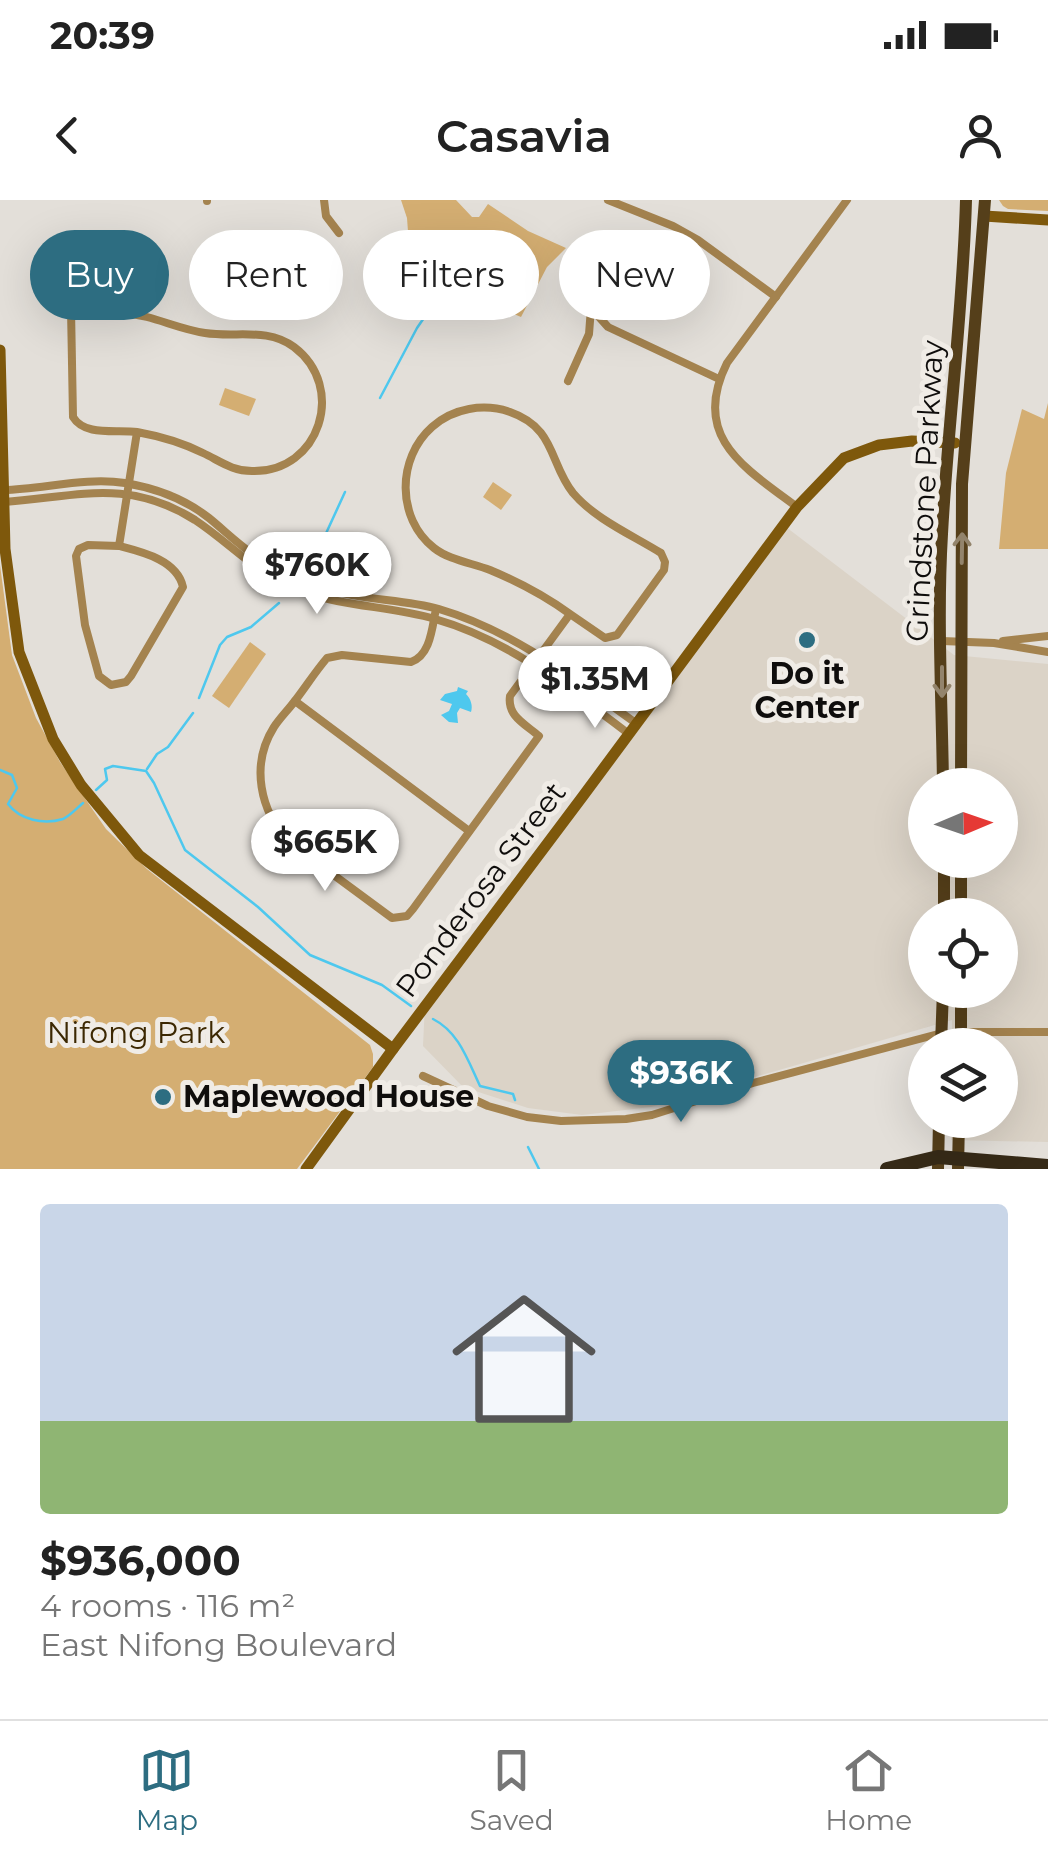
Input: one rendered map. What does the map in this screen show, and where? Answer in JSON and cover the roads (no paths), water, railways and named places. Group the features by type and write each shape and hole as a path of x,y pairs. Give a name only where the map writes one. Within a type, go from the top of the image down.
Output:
{"highway":[{"path":"887,1169 938,1163 1048,1166"}],"main road":[{"name":"Grindstone Parkway","path":"943,768 942,540 966,200"},
{"name":"Grindstone Parkway","path":"960,768 965,443 985,200"},
{"path":"938,1163 939,1138"},
{"path":"958,1164 959,1138"}],"street":[{"path":"324,200 326,216 337,230"},
{"path":"608,200 698,240 776,297"},
{"path":"632,200 633,210"},
{"path":"797,506 745,468 724,442 716,403 719,379 847,200"},
{"path":"984,216 1048,220"},
{"path":"568,381 589,334 591,308 608,327 719,379"},
{"path":"71,320 73,417 78,425 154,435 202,452 229,467 256,472 294,458 306,447 318,430 322,410 319,378 294,346 259,333 211,334 154,320"},
{"path":"0,350 3,549 18,652 54,738 81,785 139,855 392,1050"},
{"path":"477,407 524,418 549,442 564,480 590,510 661,553 664,570 617,635 604,638 570,614 491,570 436,550 422,537 405,494 406,473 412,452 434,425 455,412 477,407"},
{"path":"118,546 138,432"},
{"name":"Ponderosa Street","path":"306,1169 797,506 844,458 880,445 912,441 965,443"},
{"path":"4,496 54,486 88,492 128,489 196,521 268,577 296,589 321,598 473,620 540,654 633,729"},
{"path":"54,486 56,497"},
{"path":"4,496 56,497 66,490"},
{"path":"118,546 150,554 178,573 183,586 131,676 120,685 111,685 99,676 84,625 76,563 80,549 118,546"},
{"path":"435,614 534,663 633,729"},
{"path":"435,614 421,658 411,662 333,656 322,664 273,728 260,783 274,827 288,842 392,918 407,916 539,736 508,706 514,688 570,614"},
{"path":"942,641 994,642 1048,636"},
{"path":"994,642 1048,652"},
{"path":"295,700 470,831"},
{"path":"1018,1034 1048,1032"},
{"path":"423,1076 488,1106 527,1118 626,1119 652,1115 753,1083 908,1049"}],"water":[{"path":"458,687 468,691 471,712 460,708 458,723 449,722 441,715 452,704 440,700"}],"waterway":[{"path":"380,398 422,320"},
{"path":"309,564 345,492"},
{"path":"199,698 220,645 227,637 251,627 279,603"},
{"path":"147,769 193,713"},
{"path":"96,790 107,780 105,769 113,766 146,771 185,850 258,907 310,955 382,985 411,1006"},
{"path":"0,770 12,775 17,788 8,804 26,817 56,821 83,803"},
{"path":"433,1019 456,1039 480,1086 513,1094 515,1100"},
{"path":"528,1147 539,1169"}],"place":[{"name":"Do it Center","path":"807,640"},
{"name":"Maplewood House","path":"163,1097"}],"park label":[{"name":"Nifong Park","path":"136,1033"}]}
